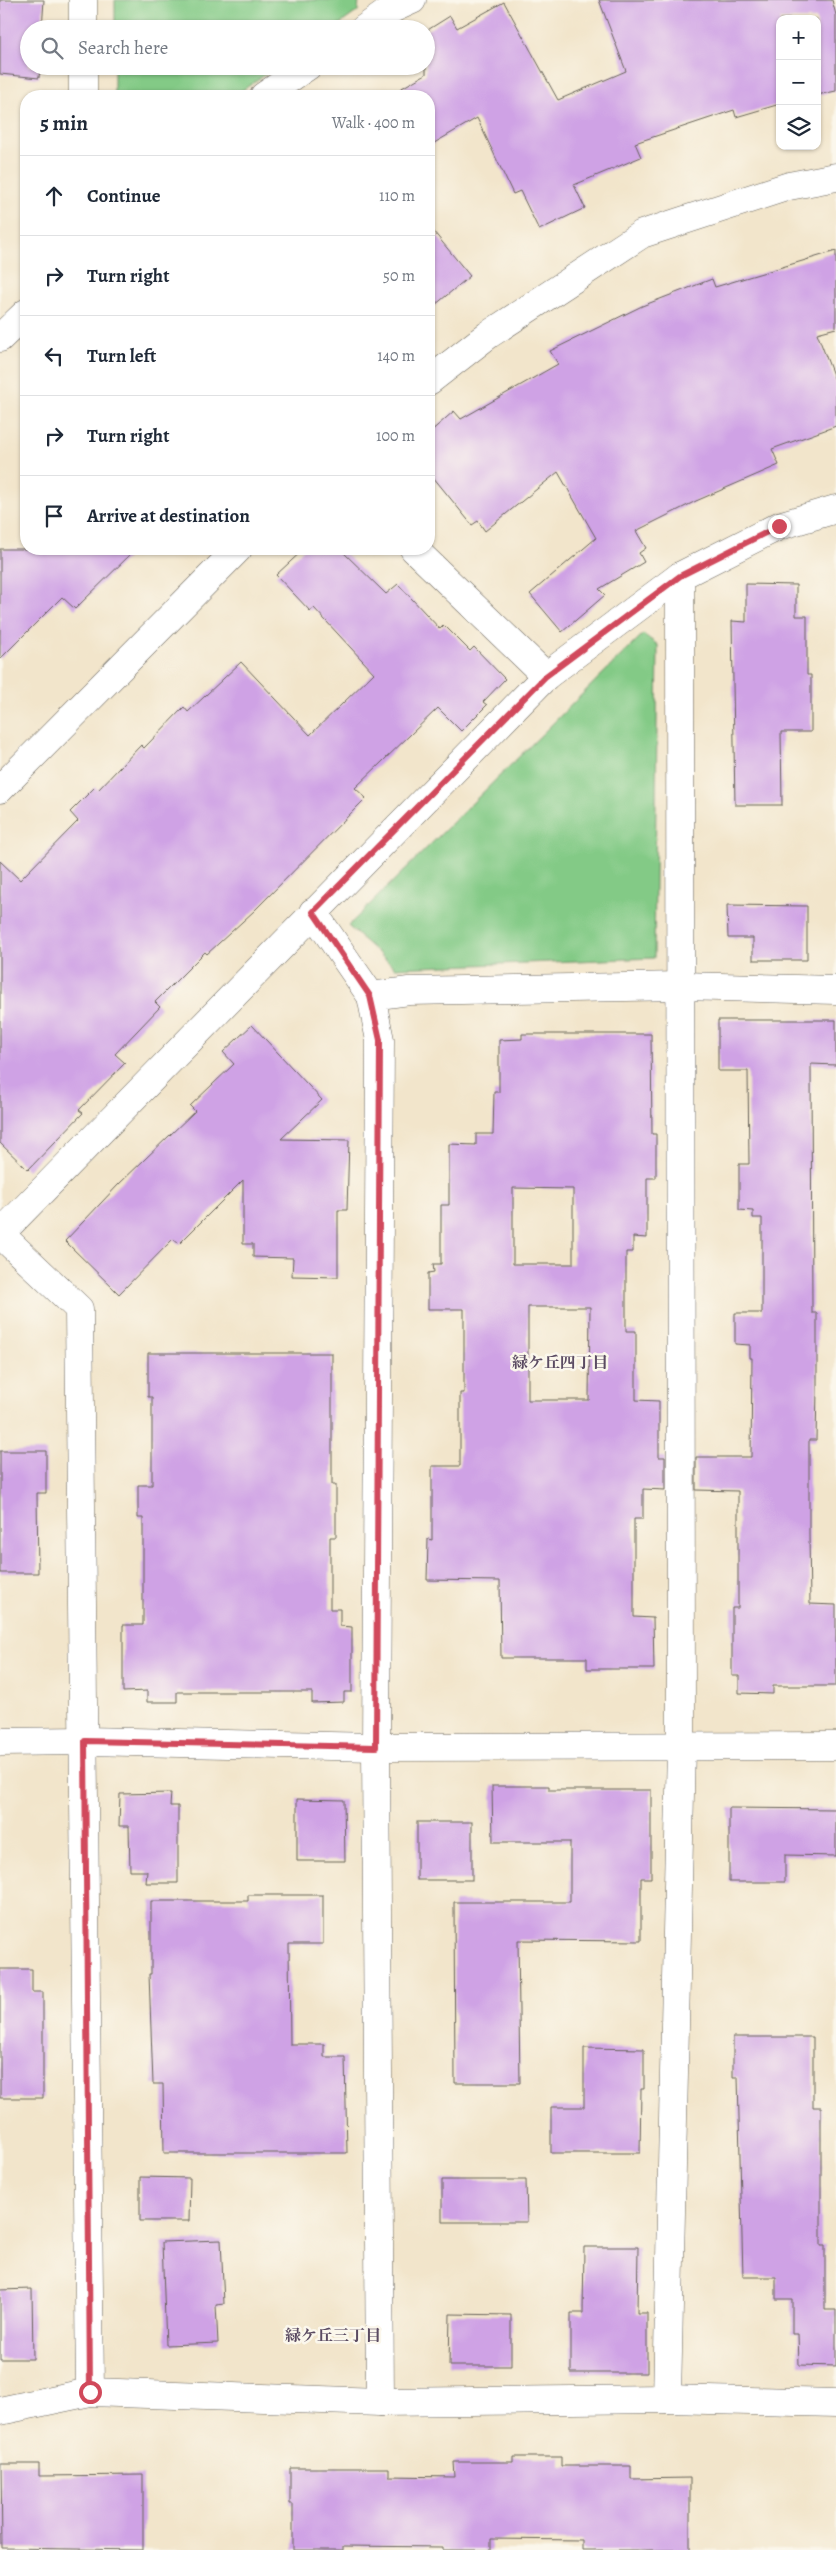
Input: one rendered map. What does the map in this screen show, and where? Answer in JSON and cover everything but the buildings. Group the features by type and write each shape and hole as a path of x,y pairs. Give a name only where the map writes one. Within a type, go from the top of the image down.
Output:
{"street":[{"path":"83,0 83,20"},
{"path":"376,20 399,3"},
{"path":"82,90 83,75"},
{"path":"273,90 295,75"},
{"path":"435,376 519,313 642,234 789,186 836,178"},
{"path":"0,338 20,319"},
{"path":"90,2392 85,1741 79,1309 0,1234 546,676 680,576 779,526 836,509"},
{"path":"0,789 232,555"},
{"path":"420,555 546,676"},
{"path":"667,2399 681,1746 680,576"},
{"path":"313,912 370,996 380,1040 376,1747 380,2402"},
{"path":"370,996 409,991 681,986 836,990"},
{"path":"0,1742 85,1741 376,1747 836,1746"},
{"path":"0,2411 90,2392 380,2402 667,2399 836,2403"}],"green space":[{"path":"115,0 359,0 358,11 346,20 115,20"},
{"path":"114,75 265,75 243,90 114,90"},
{"path":"643,634 658,645 654,958 395,968 348,926"}],"district":[{"name":"緑ケ丘四丁目","path":"560,1363"},
{"name":"緑ケ丘三丁目","path":"333,2336"}],"route":[{"path":"90,2392 85,1741 376,1747 380,1040 370,996 313,912 546,676 680,576 779,526"}]}
